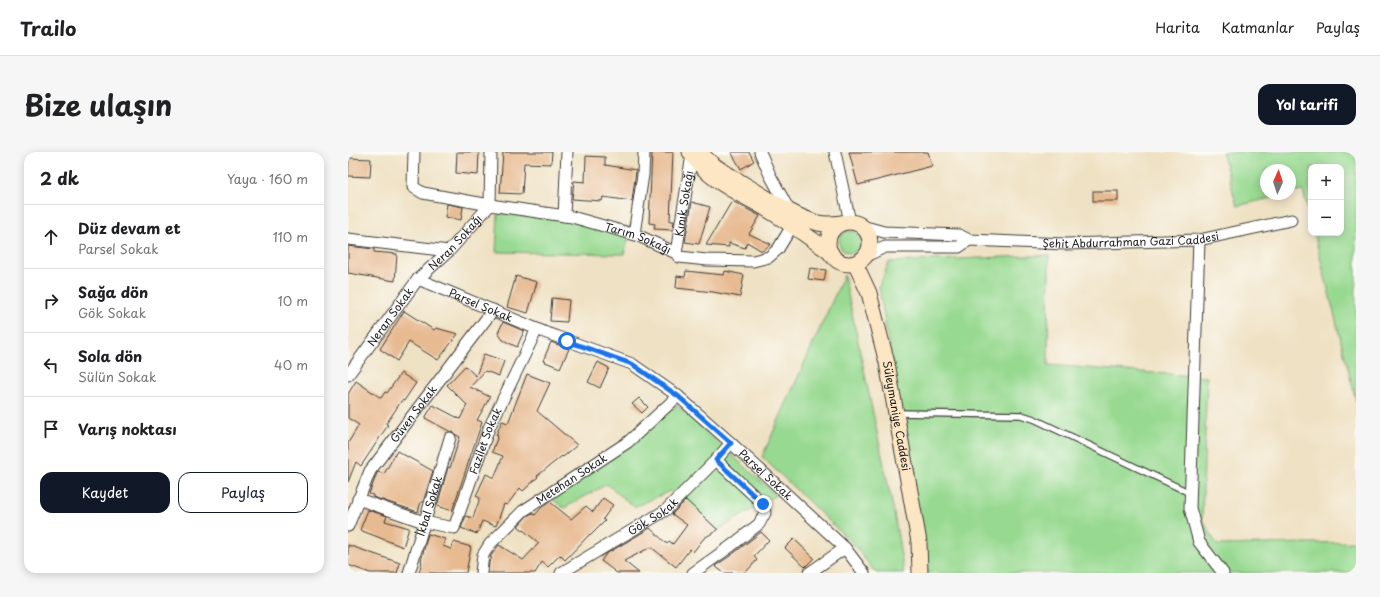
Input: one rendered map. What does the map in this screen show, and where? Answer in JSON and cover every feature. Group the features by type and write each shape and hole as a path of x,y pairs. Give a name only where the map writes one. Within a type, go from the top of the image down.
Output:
{"street":[{"name":"Tarım Sokağı","path":"414,152 413,187 423,193 564,216 634,234 676,253 679,256 707,260 753,261 768,257 778,249 792,226"},
{"path":"490,205 491,152"},
{"path":"564,216 567,152"},
{"path":"634,234 644,175 644,152"},
{"path":"760,152 770,175 789,210"},
{"path":"835,152 852,223 870,237 869,250 861,259"},
{"path":"694,153 789,210 818,223 831,225 852,223 884,232 958,235 969,240"},
{"path":"694,153 707,173 723,186 754,202 792,226 830,253 835,259 842,262 849,264 885,246 959,247 969,240"},
{"name":"Kınık Sokağı","path":"676,253 694,153"},
{"name":"Neran Sokağı","path":"418,279 449,251 490,205"},
{"name":"Şehit Abdurrahman Gazi Caddesi","path":"969,240 1066,244 1199,240 1292,220"},
{"path":"830,253 828,239 831,232 836,226 852,223"},
{"path":"348,239 449,251"},
{"path":"1199,240 1190,508 1199,542 1223,573"},
{"name":"Süleymaniye Caddesi","path":"861,259 886,363 896,413 919,542 920,573"},
{"name":"Parsel Sokak","path":"418,279 537,329 632,364 678,396 731,443 845,548 864,573"},
{"name":"Neran Sokak","path":"348,375 352,362 418,279"},
{"name":"Güven Sokak","path":"348,526 370,471 493,310"},
{"name":"Fazilet Sokak","path":"424,522 454,528 489,428 537,329"},
{"name":"Metehan Sokak","path":"480,573 483,555 490,544 523,511 628,442 678,396"},
{"name":"İkbal Sokak","path":"409,573 450,438"},
{"name":"Gök Sokak","path":"561,573 666,510 731,443"},
{"path":"692,573 731,546 759,524 765,513 763,504 716,460"},
{"path":"358,499 424,522"},
{"path":"809,573 845,548"}],"lane":[{"path":"896,413 1021,416 1034,419 1190,493"}],"green space":[{"path":"1222,152 1356,152 1356,401 1315,236 1344,236 1344,164 1308,164 1308,210 1303,191 1296,192 1296,164 1260,164 1260,200 1262,200 1237,206"},
{"path":"498,213 632,227 624,254 496,252"},
{"path":"850,231 858,234 861,242 858,250 850,253 842,250 839,242 842,234"},
{"path":"1049,255 1048,365 1207,377 1202,519 1217,545 1356,542 1356,573 927,573 879,287 889,262"},
{"path":"844,275 894,513 904,573 876,573 853,544 762,457"},
{"path":"677,405 776,495 718,530 670,491 634,507 607,484 564,508 551,498"}],"building":[{"path":"457,152 479,152 478,175 456,173"},
{"path":"503,152 552,152 551,164 524,163 522,194 500,193"},
{"path":"652,152 673,152 670,221 674,221 673,230 654,229 655,224 649,223"},
{"path":"731,152 749,152 754,161 741,169"},
{"path":"849,152 928,152 932,166 858,185"},
{"path":"586,156 605,157 605,165 636,170 632,201 603,197 602,201 572,199 574,181 585,182"},
{"path":"349,158 371,159 370,177 348,176"},
{"path":"1093,191 1118,191 1118,201 1093,201"},
{"path":"732,201 760,216 749,234 771,244 762,251 747,242 745,248 729,243 729,247 706,245"},
{"path":"692,202 710,207 699,244 685,242"},
{"path":"447,204 463,207 461,220 445,217"},
{"path":"348,246 374,249 374,252 397,254 395,281 348,273"},
{"path":"810,268 826,270 824,281 808,279"},
{"path":"686,271 724,275 725,271 744,275 740,297 676,288 677,276 685,277"},
{"path":"516,276 537,282 528,313 507,307"},
{"path":"552,298 569,300 567,322 550,321"},
{"path":"404,311 434,330 436,328 458,334 438,360 409,342 397,361 380,349"},
{"path":"503,322 524,331 517,347 503,340 498,333"},
{"path":"551,342 569,349 560,368 543,361"},
{"path":"484,354 504,361 499,376 485,371 470,387 490,397 477,420 482,422 452,511 437,506 448,467 450,468 460,437 425,418 433,405 460,419 467,405 447,385 465,366 476,376"},
{"path":"598,362 609,368 600,388 588,382"},
{"path":"401,373 416,383 404,401 402,400 386,424 388,425 361,466 356,462 348,482 348,443 359,425 348,418 348,394 356,381 381,398 385,392 387,393"},
{"path":"527,374 550,383 537,411 577,445 537,476 538,477 523,491 520,488 507,505 504,504 496,526 482,521 477,534 461,528 466,516 473,518 480,498 476,496 486,474 494,478 503,456 492,452 498,436 496,435 502,421 508,423"},
{"path":"639,398 648,407 642,413 632,404"},
{"path":"397,451 433,471 423,502 421,502 418,512 373,497 373,495 369,494 377,473 384,474"},
{"path":"603,498 613,505 603,519 605,521 565,560 560,555 548,567 542,562 535,573 488,573 489,562 492,558 490,557 499,545 523,560 539,543 518,526 527,516 532,513 535,515 542,507 550,502 571,519 586,506 593,512"},
{"path":"686,500 718,530 704,538 693,552 690,549 676,567 651,547 624,561 639,573 617,573 601,561 606,554 650,528 667,544 669,541 673,544 687,525 672,514"},
{"path":"368,510 387,516 385,521 409,528 403,547 360,530"},
{"path":"761,532 769,540 754,556 757,560 747,571 744,573 724,573 715,566 730,556"},
{"path":"428,534 445,539 443,546 451,549 454,542 471,547 466,573 419,573"},
{"path":"794,539 814,558 805,567 785,548"},
{"path":"348,545 400,563 397,573 370,573 348,565"}],"route":[{"path":"567,341 632,364 678,396 731,443 716,460 763,504"}]}
